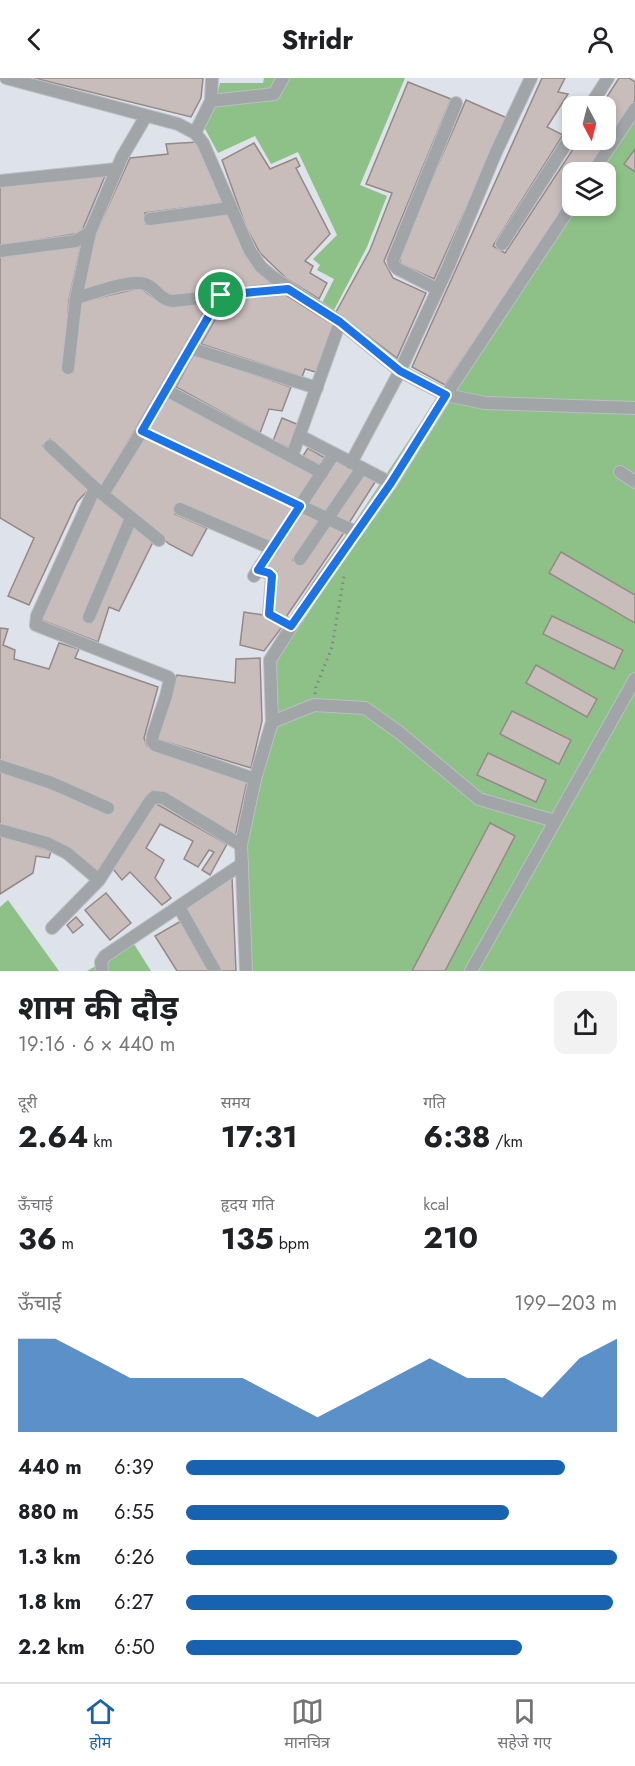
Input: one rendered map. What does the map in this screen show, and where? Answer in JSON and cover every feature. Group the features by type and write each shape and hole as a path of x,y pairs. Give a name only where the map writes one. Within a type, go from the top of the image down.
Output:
{"street":[{"path":"6,78 178,124 195,133 203,143 230,208 254,257 267,272 288,289 340,322 400,371 446,395 485,403 635,408"},
{"path":"195,133 211,101 212,78"},
{"path":"211,101 274,94 283,78"},
{"path":"300,559 327,518 357,465 531,78"},
{"path":"596,96 608,78"},
{"path":"437,289 398,269 393,260 456,103"},
{"path":"600,162 635,109"},
{"path":"68,368 76,298 90,232 122,157 146,116"},
{"path":"502,244 562,150"},
{"path":"0,181 117,169"},
{"path":"150,219 230,208"},
{"path":"246,971 241,845 255,779 272,722 270,660 291,626 391,483 446,395 564,216"},
{"path":"0,251 76,241 90,232"},
{"path":"76,298 139,283 151,287 166,300 288,289"},
{"path":"221,295 142,431 99,491 37,616 36,625 168,677 170,680 166,696 153,735 152,741 155,745 255,779"},
{"path":"292,456 340,322"},
{"path":"190,348 317,388"},
{"path":"166,390 322,473"},
{"path":"142,431 356,532"},
{"path":"300,436 391,483"},
{"path":"50,446 99,491 159,540"},
{"path":"291,626 269,614 272,576 269,573 256,573 334,454"},
{"path":"620,472 635,482"},
{"path":"180,509 273,549"},
{"path":"89,617 131,518"},
{"path":"471,971 635,679"},
{"path":"272,722 314,705 365,708 400,733 479,799 555,821"},
{"path":"0,766 52,783 108,808"},
{"path":"52,928 99,880 154,797 163,798 241,845"},
{"path":"0,830 47,843 67,853 99,880"},
{"path":"102,971 101,962 105,956 242,864"},
{"path":"179,907 215,971"}],"path":[{"path":"314,705 316,687 332,647 342,577 349,568"}],"green space":[{"path":"264,78 405,78 360,185 387,196 367,247 334,310 322,303 334,279 317,270 320,265 313,259 337,235 298,152 271,164 255,136 218,153 204,127 214,107 220,83 263,83"},
{"path":"635,101 635,971 241,971 238,847 266,721 265,658 562,212 562,216 616,216 616,162 595,162 603,150 616,150 616,130"},
{"path":"8,900 59,971 0,971 0,907"},
{"path":"134,944 151,971 87,971"}],"building":[{"path":"34,78 203,78 201,98 191,117"},
{"path":"542,78 565,78 558,92 568,94 562,96 562,103 547,127 562,137 493,246 505,253 562,166 562,210 445,385 412,367"},
{"path":"619,78 629,78 635,82 635,101 616,129 616,96 607,96"},
{"path":"408,82 451,99 384,261 393,278 426,293 397,358 336,312 370,250 392,193 366,184"},
{"path":"466,100 507,118 434,279 401,264 399,255"},
{"path":"198,142 223,203 145,213 146,224 228,214 253,266 272,284 176,296 164,293 139,278 81,292 96,233 130,158 168,154 166,144"},
{"path":"254,143 270,169 296,158 300,166 296,168 330,234 305,261 313,266 310,273 327,283 319,299 287,279 260,253 246,227 222,160"},
{"path":"635,149 635,172 624,164"},
{"path":"572,150 602,150 594,162 565,162"},
{"path":"105,176 81,233 0,246 0,186"},
{"path":"81,245 69,299 64,371 73,372 80,302 140,288 164,305 210,302 101,488 50,439 43,446 89,489 77,502 29,605 8,596 34,538 0,518 0,257"},
{"path":"286,295 334,325 316,372 305,369 302,377 201,344 227,299"},
{"path":"194,354 291,387 282,411 269,409 260,433 176,387"},
{"path":"168,396 314,475 298,499 149,430"},
{"path":"282,418 299,425 289,448 273,441"},
{"path":"144,437 295,507 271,542 178,505 175,514 207,528 192,556 169,544 109,492"},
{"path":"308,448 325,458 320,466 303,456"},
{"path":"335,460 354,470 326,512 307,505"},
{"path":"363,472 377,479 349,523 334,516"},
{"path":"97,495 125,520 83,619 91,623 134,527 153,542 119,611 109,607 98,642 41,620"},
{"path":"302,511 319,520 293,560 301,565 331,524 345,531 286,617 274,611 277,572 265,566"},
{"path":"561,552 635,595 635,623 549,573"},
{"path":"244,612 263,615 282,627 264,651 240,645"},
{"path":"552,616 623,650 614,669 543,634"},
{"path":"0,628 8,629 3,645 15,650 14,659 49,669 59,643 79,649 75,658 158,687 144,738 147,746 247,782 235,837 160,792 152,791 97,872 0,826"},
{"path":"260,658 262,721 251,768 156,739 177,675 235,683 236,659"},
{"path":"536,665 597,699 587,717 526,683"},
{"path":"512,711 571,740 559,764 500,734"},
{"path":"488,753 546,780 536,802 477,775"},
{"path":"155,803 227,844 210,875 202,870 214,852 209,850 198,867 184,859 193,841 160,824 146,848 164,860 155,878 171,898 162,905 130,872 122,880 113,869"},
{"path":"490,823 515,836 445,971 412,971"},
{"path":"0,835 51,851 49,858 36,856 33,873 0,894"},
{"path":"232,876 236,971 220,971 186,908"},
{"path":"106,893 131,923 110,940 85,910"},
{"path":"76,917 83,925 73,933 67,925"},
{"path":"181,921 210,971 177,971 155,936"}],"route":[{"path":"288,289 340,322 400,371 446,395 391,483 291,626 269,614 272,574 258,570 300,506 142,431 221,295 288,289"}]}
